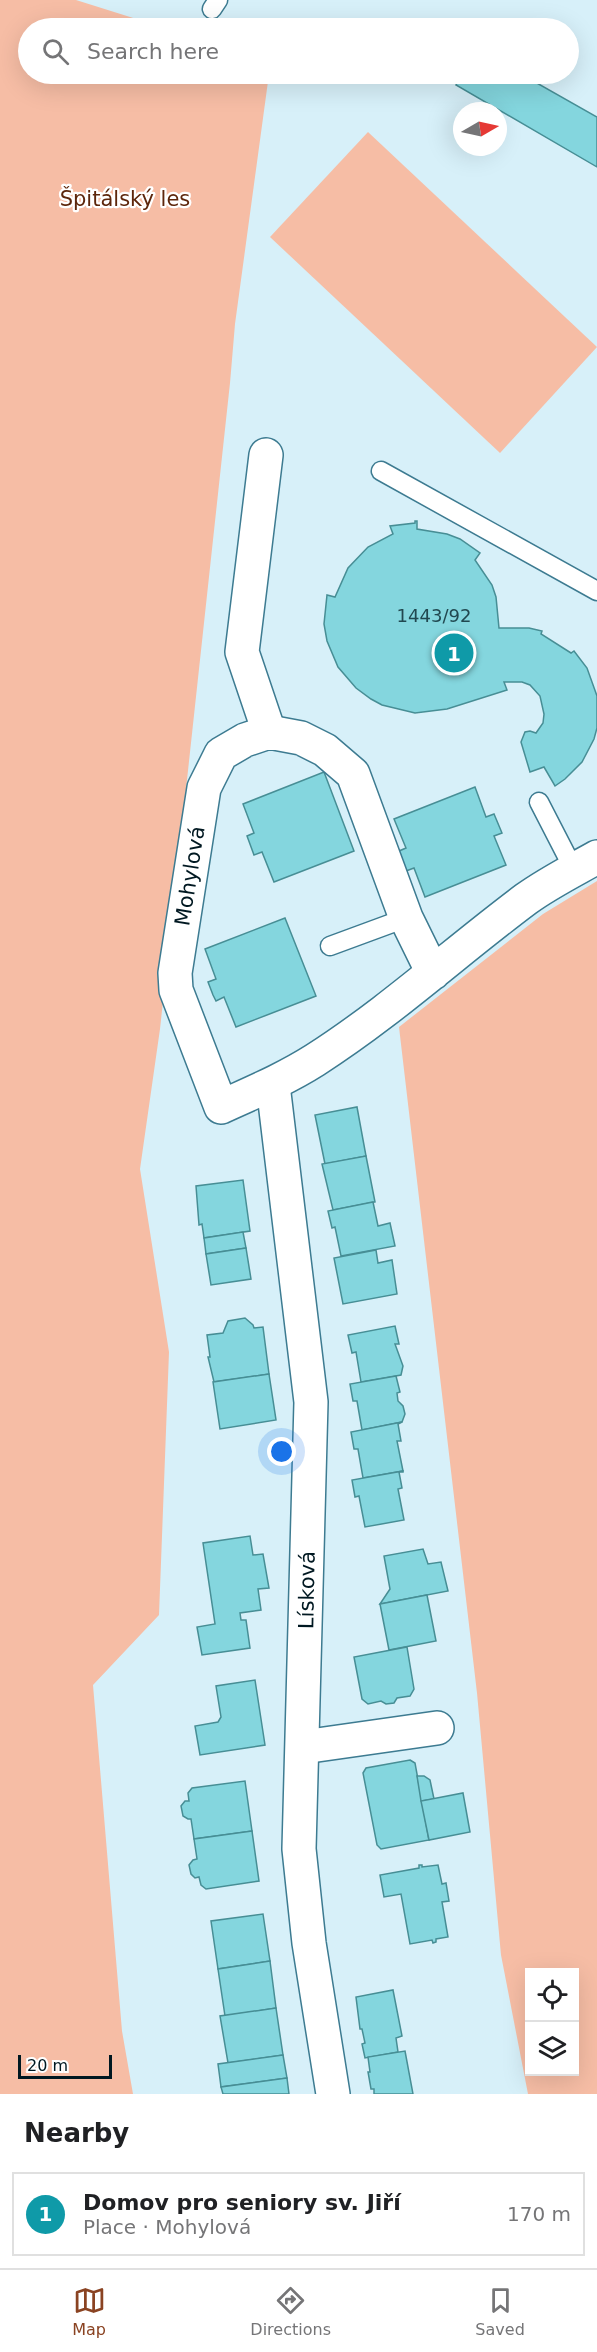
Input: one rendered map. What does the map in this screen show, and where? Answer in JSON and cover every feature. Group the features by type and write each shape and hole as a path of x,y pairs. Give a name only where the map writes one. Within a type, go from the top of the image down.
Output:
{"street":[{"path":"266,454 242,652 269,732 301,738 325,750 353,774 406,918 433,973"},
{"name":"Mohylová","path":"269,732 245,740 221,754 204,788 175,973 176,990 221,1107 273,1085 316,1059 433,973 528,897 585,863"},
{"name":"Lísková","path":"273,1085 311,1402 299,1849 309,1944 333,2094"},
{"path":"303,1747 437,1728"}],"lane":[{"path":"381,471 597,591"},
{"path":"539,802 585,863"},
{"path":"330,945 406,918"}],"green space":[{"name":"Špitálský les","path":"0,0 76,0 133,18 18,18 18,84 268,84 235,324 160,1029 140,1169 169,1352 159,1615 93,1685 122,2031 133,2094 0,2094"},
{"path":"368,132 597,347 500,453 270,237"},
{"path":"597,881 597,2094 528,2094 501,1955 477,1693 399,1027 543,914"}],"building":[{"path":"457,84 539,84 597,117 597,167 507,115 507,102 485,102"},
{"path":"417,521 417,529 447,534 460,539 480,553 475,560 492,585 496,597 499,628 529,628 542,631 541,634 571,653 574,651 587,668 597,696 597,728 582,762 555,786 544,767 530,772 521,742 525,732 536,733 543,723 544,714 540,696 530,685 522,682 504,682 507,690 447,709 415,713 382,705 371,699 356,688 338,667 327,641 324,624 327,595 335,597 348,568 368,547 393,534 390,526 415,523"},
{"path":"324,772 354,851 274,882 262,852 254,855 247,836 254,833 243,804"},
{"path":"475,787 486,817 494,814 502,833 494,836 506,865 425,897 414,868 406,871 399,851 406,848 394,819"},
{"path":"285,918 316,996 236,1027 224,997 216,1001 213,995 208,982 216,979 205,949"},
{"path":"357,1107 366,1156 325,1164 315,1115"},
{"path":"366,1156 375,1202 333,1210 322,1164"},
{"path":"243,1180 250,1231 204,1238 202,1224 199,1225 196,1186"},
{"path":"373,1202 378,1226 390,1223 395,1246 341,1256 335,1227 332,1228 328,1211"},
{"path":"243,1232 246,1248 206,1254 204,1238"},
{"path":"246,1248 251,1279 211,1285 206,1254"},
{"path":"376,1250 378,1263 392,1260 397,1294 343,1304 334,1258"},
{"path":"245,1318 254,1328 263,1327 269,1374 214,1382 208,1357 210,1357 207,1335 223,1333 228,1321"},
{"path":"395,1326 399,1344 395,1344 403,1366 401,1375 361,1382 356,1352 352,1353 348,1335"},
{"path":"269,1374 276,1420 220,1429 213,1382"},
{"path":"396,1376 400,1392 397,1393 398,1401 403,1406 405,1414 402,1422 362,1430 357,1401 353,1401 350,1384"},
{"path":"402,1422 398,1424 401,1441 397,1441 403,1471 363,1478 358,1449 354,1449 351,1432"},
{"path":"403,1471 399,1472 402,1488 398,1489 404,1520 365,1527 359,1496 355,1497 352,1480"},
{"path":"250,1536 253,1555 263,1554 269,1588 258,1589 261,1610 240,1613 241,1620 246,1620 250,1648 202,1655 197,1627 215,1624 203,1543"},
{"path":"423,1549 428,1564 441,1562 448,1591 380,1604 390,1589 384,1556"},
{"path":"427,1595 436,1641 389,1650 380,1604"},
{"path":"407,1647 414,1689 410,1696 397,1698 394,1703 386,1704 381,1701 368,1704 362,1699 354,1657"},
{"path":"255,1680 265,1745 200,1755 195,1726 218,1722 221,1717 216,1686"},
{"path":"410,1760 415,1763 429,1840 381,1849 377,1845 363,1773 366,1768"},
{"path":"417,1776 424,1776 430,1780 434,1799 421,1801"},
{"path":"245,1781 252,1831 194,1839 191,1819 183,1816 181,1806 185,1801 189,1801 188,1793 192,1788"},
{"path":"463,1793 470,1832 429,1840 421,1801"},
{"path":"252,1831 259,1881 206,1889 201,1885 199,1877 195,1878 191,1874 189,1865 197,1859 194,1839"},
{"path":"419,1865 422,1867 438,1865 442,1884 446,1883 449,1901 442,1902 448,1937 436,1939 433,1943 432,1940 410,1944 401,1894 384,1897 380,1875 419,1868"},
{"path":"263,1914 270,1961 218,1969 211,1921"},
{"path":"270,1961 276,2008 225,2016 218,1969"},
{"path":"393,1990 402,2036 396,2038 398,2052 365,2058 362,2044 365,2043 362,2029 360,2029 356,1997"},
{"path":"276,2008 283,2055 228,2063 220,2016"},
{"path":"405,2051 413,2094 374,2094 368,2072 370,2072 368,2057"},
{"path":"283,2055 287,2078 221,2087 218,2064"},
{"path":"287,2078 289,2094 223,2094 221,2087"}],"place":[{"name":"Domov pro seniory sv. Jiří","path":"454,653"}]}
